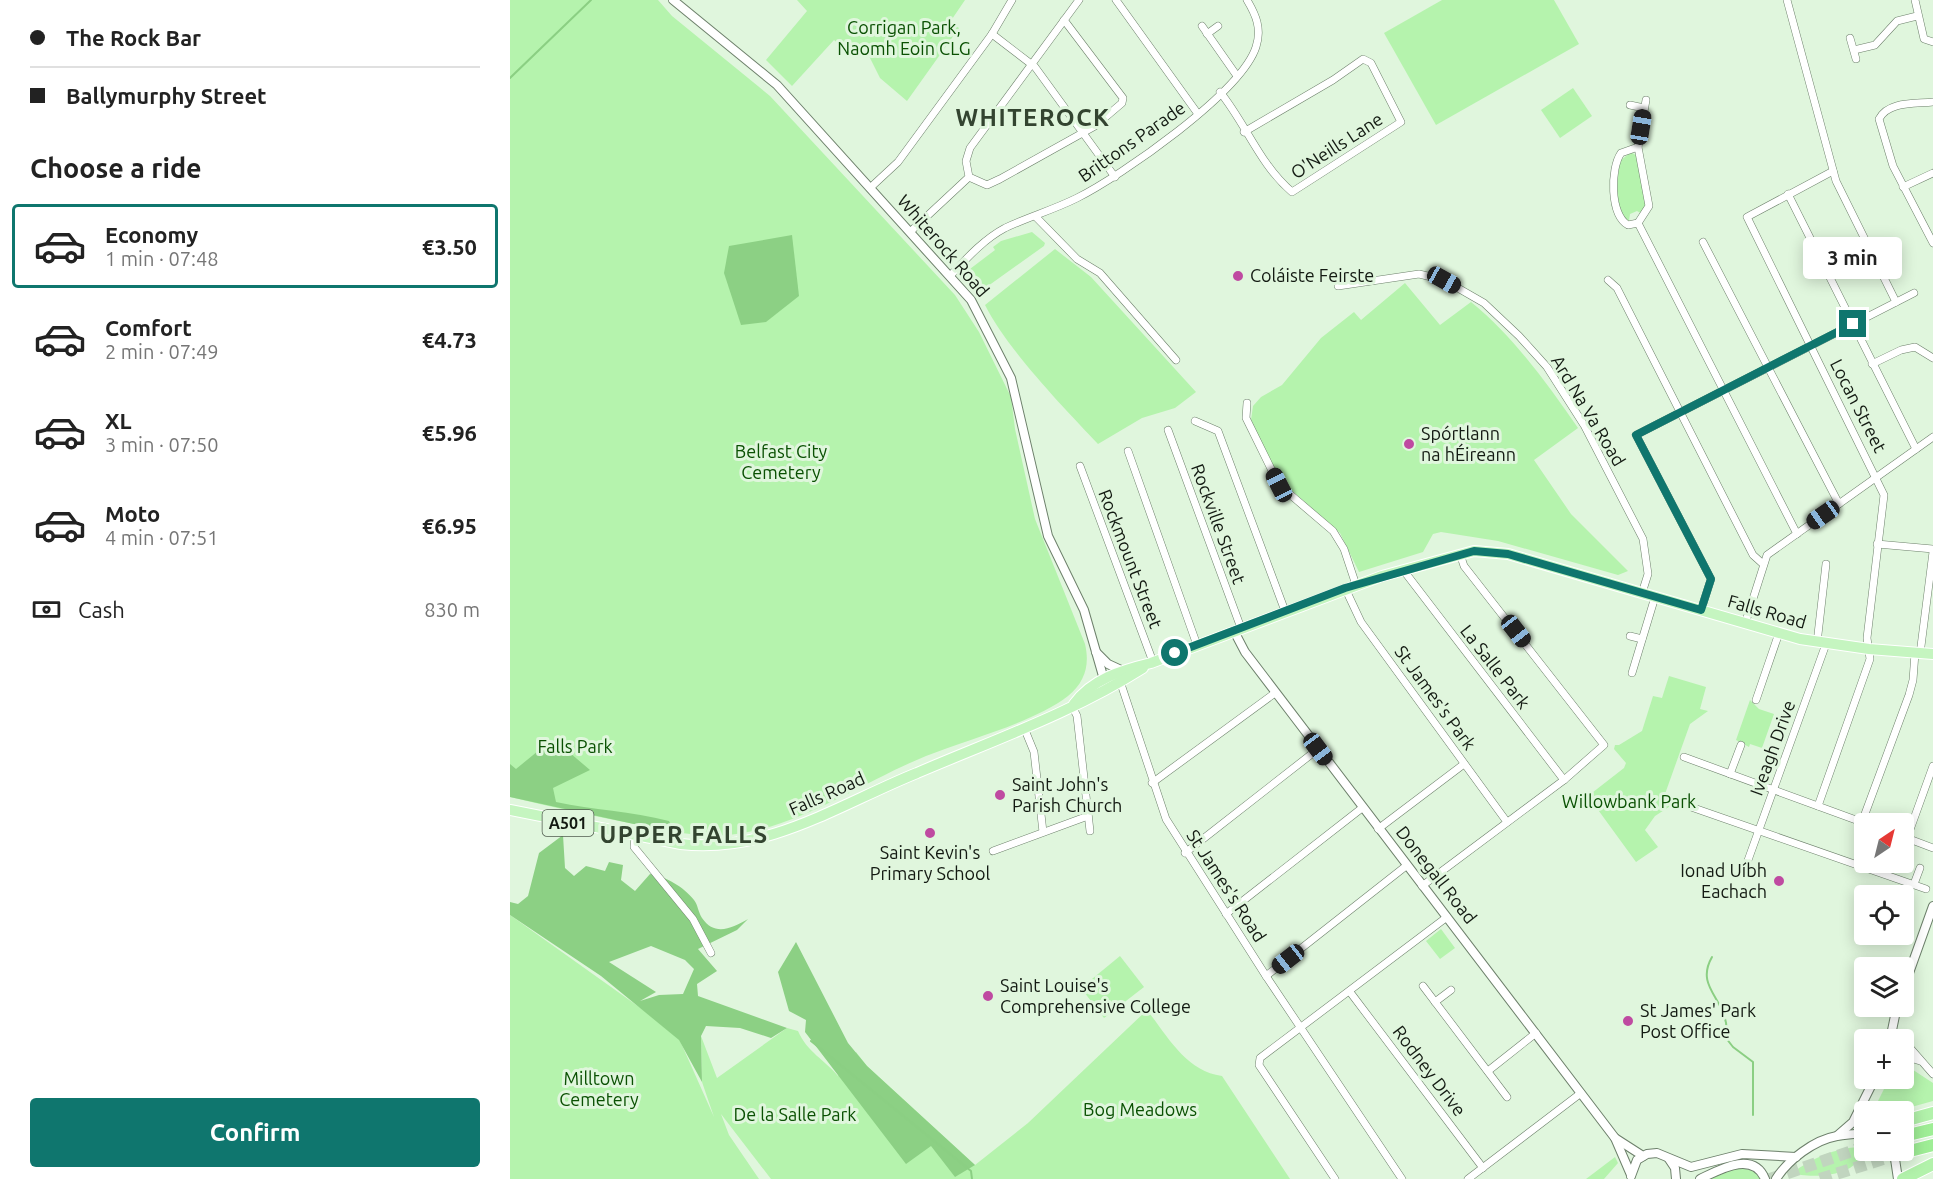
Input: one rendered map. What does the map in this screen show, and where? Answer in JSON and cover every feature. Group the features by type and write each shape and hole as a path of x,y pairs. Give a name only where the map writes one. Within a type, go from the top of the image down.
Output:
{"highway":[{"path":"1914,1118 1933,1113"},
{"path":"1914,1134 1933,1130"},
{"path":"1914,1149 1933,1145"},
{"path":"1903,1179 1933,1164"}],"main road":[{"name":"Falls Road","path":"510,810 635,836 708,847 759,839 799,826 917,772 1025,730 1073,705 1087,701 1105,684 1152,662 1350,587 1460,554 1496,551 1745,624 1822,643 1869,650 1933,654"}],"street":[{"name":"Whiterock Road","path":"673,0 772,80 971,300 1011,378 1048,536 1084,610 1105,684"},
{"path":"870,188 898,162 992,34 1012,0"},
{"path":"1064,20 1123,98 1120,107 1084,133 987,185 980,184 969,177 966,161 970,148 1064,20 1079,0"},
{"path":"1116,0 1198,114"},
{"name":"Brittons Parade","path":"950,276 986,242 1005,228 1036,217 1115,177 1187,125 1237,76 1255,49 1257,18 1247,0"},
{"path":"1787,0 1833,171 1896,302"},
{"path":"1914,0 1924,39 1933,42"},
{"path":"1854,50 1875,45 1897,21 1917,16"},
{"path":"1202,26 1237,76"},
{"path":"1207,34 1218,26"},
{"path":"992,34 1032,64 1115,177"},
{"path":"1850,38 1856,59"},
{"name":"O'Neills Lane","path":"1220,92 1233,108 1244,132 1289,190 1296,192 1357,148 1401,122 1371,63 1363,59 1333,80 1244,132"},
{"path":"1933,102 1891,107 1883,112 1879,119 1893,166 1933,243"},
{"path":"1630,105 1645,104 1638,147 1649,206 1638,223 1629,225 1620,219 1615,195 1618,157 1625,149 1638,147"},
{"path":"1833,171 1788,194 1916,449"},
{"path":"1903,188 1933,173"},
{"path":"910,232 969,177"},
{"name":"Locan Street","path":"1788,194 1750,214 1747,220 1884,495 1868,638 1870,658 1818,806"},
{"path":"1036,217 1077,259 1100,273 1176,360"},
{"path":"1638,223 1797,534"},
{"path":"1703,242 1839,504"},
{"name":"Ard Na Va Road","path":"1338,285 1419,274 1444,280 1484,303 1519,336 1547,367 1584,425 1643,540 1648,574 1642,593"},
{"path":"1608,280 1617,288 1753,555 1763,564"},
{"path":"1701,610 1711,579 1636,435 1914,294"},
{"path":"1872,364 1915,346 1933,358"},
{"name":"St James's Park","path":"1247,403 1246,418 1279,485 1333,531 1344,549 1350,587 1361,622 1507,822"},
{"path":"1196,421 1218,431 1285,611"},
{"name":"Rockville Street","path":"1168,430 1237,629"},
{"path":"1745,624 1767,555 1933,437"},
{"path":"1128,451 1197,645"},
{"name":"Rockmount Street","path":"1080,466 1152,662"},
{"path":"1868,813 1913,680 1933,551 1877,544"},
{"path":"1422,886 1564,780 1604,745 1464,566 1460,554"},
{"name":"Iveagh Drive","path":"1747,863 1822,643 1826,564"},
{"name":"La Salle Park","path":"1404,571 1564,780"},
{"path":"1632,673 1655,597"},
{"name":"Donegall Road","path":"1237,629 1245,652 1275,693 1615,1138 1632,1177"},
{"path":"1756,700 1779,633"},
{"path":"1630,636 1642,639"},
{"path":"1096,652 1121,676"},
{"name":"St James's Road","path":"1121,676 1152,783 1166,819 1185,853 1402,1179"},
{"path":"1152,783 1275,693"},
{"path":"1073,705 1077,716 1090,831"},
{"path":"1025,730 1034,752 1043,832"},
{"path":"1730,774 1741,745"},
{"path":"1185,853 1318,749"},
{"path":"1684,757 1854,819"},
{"path":"1378,829 1464,764"},
{"path":"1914,817 1933,766"},
{"path":"1690,807 1926,889"},
{"path":"1226,914 1362,808"},
{"path":"993,851 1088,816"},
{"path":"635,836 634,847 693,918 711,953"},
{"path":"1914,841 1933,848"},
{"path":"1266,976 1406,866"},
{"path":"1914,884 1920,868"},
{"path":"1914,959 1933,906"},
{"path":"1335,1179 1259,1065 1260,1058 1447,917"},
{"path":"1423,986 1508,1097"},
{"path":"1435,1002 1451,990"},
{"name":"Rodney Drive","path":"1350,992 1483,1168"},
{"path":"1488,1071 1536,1033"},
{"path":"1914,1054 1933,1074"},
{"path":"1914,1059 1920,1061"},
{"path":"1776,1179 1796,1156 1838,1136 1853,1122 1870,1089"},
{"path":"1468,1179 1581,1094"},
{"path":"1838,1136 1854,1135"},
{"name":"Donegall Road","path":"1615,1138 1643,1156"},
{"path":"1632,1177 1635,1163 1643,1156 1657,1153 1691,1167 1742,1154 1796,1156"},
{"path":"1669,1159 1676,1168 1676,1179"},
{"path":"1895,1161 1898,1179"},
{"path":"1700,1179 1726,1166 1739,1164 1756,1167 1766,1179"}],"green space":[{"name":"Belfast City Cemetery","path":"510,0 658,0 672,16 770,96 955,295 979,332 1011,397 1015,429 1035,519 1085,644 1087,659 1085,673 1079,685 1068,696 1054,706 1019,722 926,756 805,814 755,831 717,836 681,833 510,797"},
{"name":"Corrigan Park, Naomh Eoin CLG","path":"797,0 965,0 950,22 959,28 907,101 880,78 867,52 856,58 834,40 792,86 766,60 807,11"},
{"path":"1442,0 1554,0 1579,44 1436,125 1384,33"},
{"path":"1573,88 1592,116 1560,138 1541,110"},
{"path":"1631,152 1637,156 1646,207 1642,214 1637,211 1630,214 1629,221 1620,209 1617,184 1620,161"},
{"path":"1032,232 1045,243 1044,246 981,291 966,272 995,250 993,247 1001,241"},
{"path":"792,235 799,296 766,322 741,325 724,273 729,246"},
{"path":"1055,249 1091,277 1196,392 1175,408 1142,418 1098,444 1021,359 985,305"},
{"name":"Spórtlann na hÉireann","path":"1405,283 1440,325 1471,302 1515,345 1541,377 1578,428 1534,460 1571,514 1628,571 1618,575 1498,541 1441,532 1433,534 1423,552 1359,572 1340,533 1278,478 1251,420 1253,406 1261,397 1282,385 1321,338 1354,312 1361,320"},
{"name":"Willowbank Park","path":"1669,676 1706,687 1700,709 1708,711 1690,724 1665,794 1672,805 1655,816 1645,830 1658,847 1636,862 1588,796 1624,768 1626,763 1614,749 1615,745 1619,745 1642,731 1653,696 1662,698"},
{"path":"1750,700 1759,709 1774,714 1762,748 1750,744 1749,747 1736,740"},
{"path":"563,747 590,770 553,788 556,802 669,821 675,833 510,797 510,764 516,769 538,751"},
{"path":"563,835 565,868 574,876 586,866 605,871 609,862 623,865 621,880 635,891 650,874 662,877 680,887 694,900 702,918 712,927 730,928 748,919 737,930 698,949 717,971 697,984 698,996 787,1028 771,1038 740,1028 706,1026 701,1036 702,1082 679,1040 601,976 510,915 510,902 518,904 528,896 539,853","holes":["651,946 685,960 694,969 683,994 659,995 640,1001 656,992 609,962"]},
{"path":"510,915 677,1034 714,1117 702,1082 701,1036 717,1078 787,1028 798,1031 811,1050 838,1076 856,1052 867,1066 975,1165 1028,1123 1147,1010 1170,1041 1188,1060 1209,1073 1222,1076 1290,1179 771,1179 721,1114 729,1135 759,1179 510,1179"},
{"path":"1441,929 1455,948 1440,959 1426,941"},
{"path":"796,942 848,1043 867,1066 975,1165 955,1177 931,1146 906,1164 805,1032 806,1020 789,1011 778,972"},
{"path":"1120,956 1144,987 1104,1018 1081,988"},
{"path":"1914,1071 1933,1083 1933,1101 1914,1106 1914,1101 1878,1101 1884,1089 1914,1089"},
{"path":"1854,1148 1854,1161 1857,1161 1846,1170 1835,1174 1811,1176 1792,1173 1824,1155"},
{"path":"1615,1157 1618,1163 1604,1179 1586,1179"},
{"path":"1738,1167 1753,1171 1762,1179 1711,1179 1714,1175"}],"waterway":[{"path":"510,78 591,0"},
{"path":"1712,957 1707,968 1707,978 1724,1014 1726,1038 1733,1047 1753,1062 1753,1115"},
{"path":"811,1041 971,1171 972,1179"}],"tunnel":[{"path":"1770,1179 1854,1150"},
{"path":"1820,1179 1877,1161"}],"place":[{"name":"Coláiste Feirste","path":"1238,276"},
{"name":"Spórtlann na hÉireann","path":"1409,444"},
{"name":"Saint John's Parish Church","path":"1000,795"},
{"name":"Saint Kevin's Primary School","path":"930,833"},
{"name":"Ionad Uíbh Eachach","path":"1779,881"},
{"name":"Saint Louise's Comprehensive College","path":"988,996"},
{"name":"St James' Park Post Office","path":"1628,1021"}],"district":[{"name":"WHITEROCK","path":"1033,118"},
{"name":"UPPER FALLS","path":"684,835"}],"route":[{"path":"1175,653 1345,588 1474,551 1496,551 1508,554 1701,610 1711,579 1636,435 1853,324"}],"park label":[{"name":"Falls Park","path":"575,747"},
{"name":"Milltown Cemetery","path":"599,1089"},
{"name":"Bog Meadows","path":"1140,1110"},
{"name":"De la Salle Park","path":"795,1115"}]}
